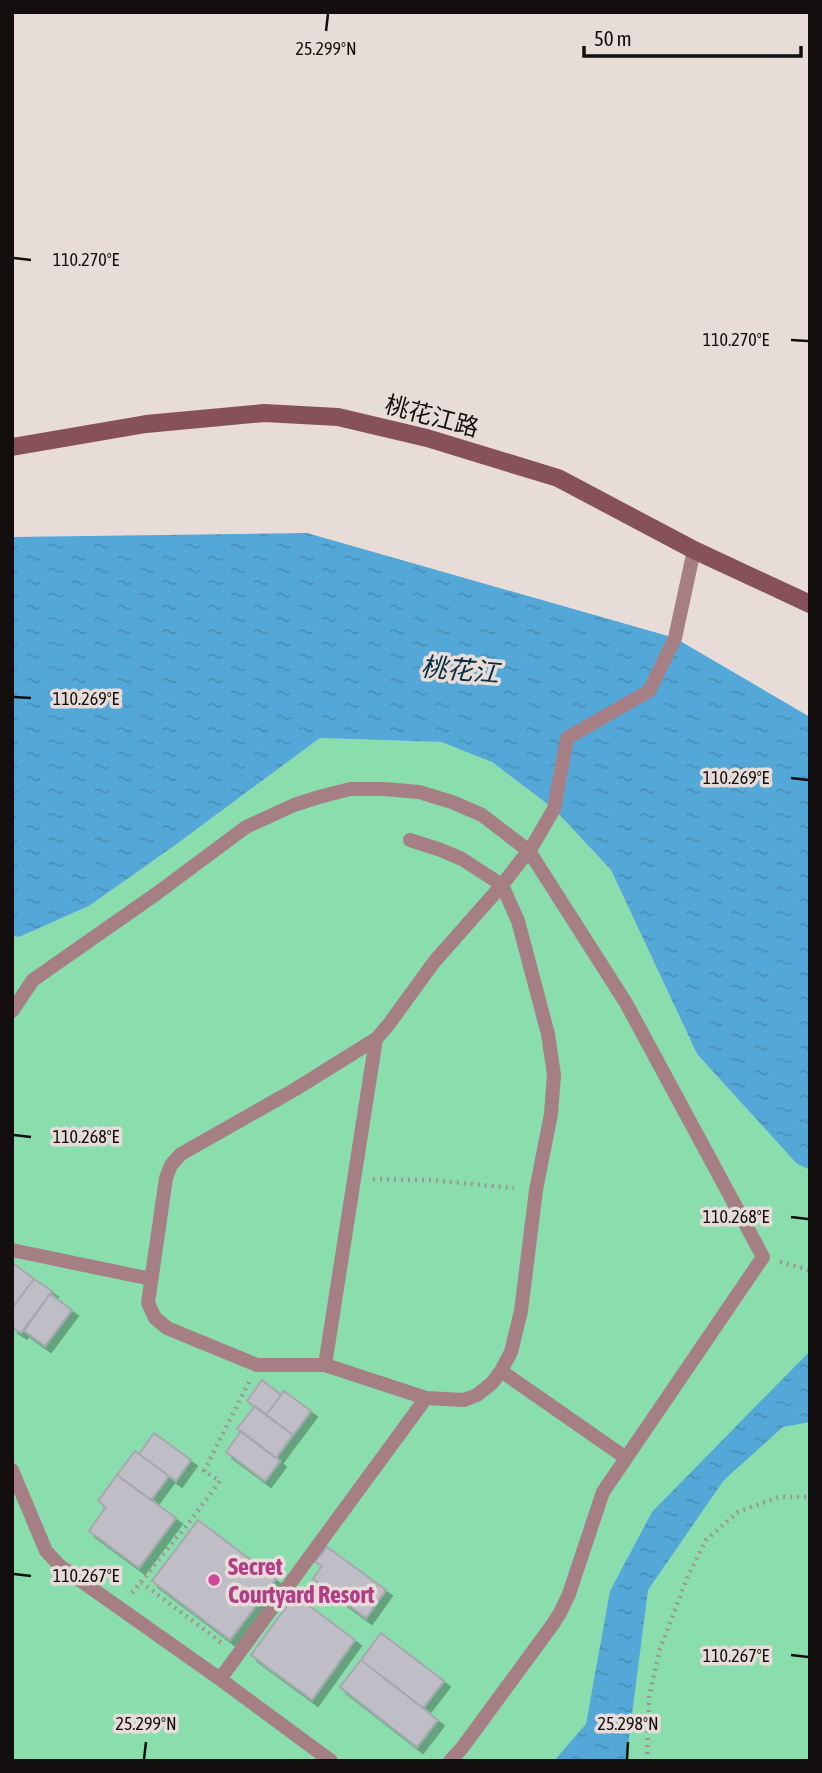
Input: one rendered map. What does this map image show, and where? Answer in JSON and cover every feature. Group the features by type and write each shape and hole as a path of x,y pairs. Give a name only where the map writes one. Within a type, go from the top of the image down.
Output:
{"street":[{"name":"桃花江路","path":"12,447 146,424 264,413 338,416 427,438 558,478 694,551 810,604"}],"lane":[{"path":"410,840 462,859 502,885 518,921 548,1034 554,1075 551,1114 536,1190 521,1311 511,1352 492,1383 482,1392 464,1400 426,1398 325,1365 257,1365 161,1324 151,1312 148,1303 166,1178 171,1165 181,1154 294,1090 376,1039 389,1024 434,962 502,885 528,851 554,808 567,738 649,691 675,638 694,551"},
{"path":"12,1011 33,980 246,827 294,805 350,789 419,792 452,802 482,816 528,851 626,1003 763,1257 603,1492 569,1594 553,1624 450,1761"},
{"path":"325,1365 376,1039"},
{"path":"12,1250 151,1279"},
{"path":"501,1371 626,1458"},
{"path":"220,1679 426,1398"},
{"path":"12,1470 46,1551 60,1566 331,1761"}],"path":[{"path":"355,1178 430,1180 536,1190"},
{"path":"763,1257 810,1270"},
{"path":"120,1607 220,1481 204,1471 257,1365"},
{"path":"647,1761 649,1697 660,1649 687,1578 706,1541 737,1512 779,1497 810,1497"},
{"path":"141,1582 238,1655"}],"green space":[{"path":"320,738 441,742 492,762 554,809 611,870 697,1054 797,1164 810,1170 810,1761 12,1761 12,936 19,937 89,906"}],"water":[{"name":"桃花江","path":"307,533 675,638 810,717 810,1170 797,1164 697,1054 611,870 554,809 492,762 441,742 320,738 89,906 19,937 12,936 12,537"},
{"path":"810,1351 810,1422 783,1427 724,1480 648,1590 626,1761 554,1761 586,1724 610,1591 652,1512"}],"building":[{"path":"12,1264 34,1279 12,1308"},
{"path":"34,1279 52,1291 21,1333 12,1327 12,1308"},
{"path":"50,1294 72,1310 45,1346 24,1331"},
{"path":"262,1380 281,1395 266,1415 247,1401"},
{"path":"284,1391 311,1411 293,1435 266,1415"},
{"path":"255,1406 293,1435 276,1458 237,1429"},
{"path":"241,1431 280,1461 265,1481 226,1452"},
{"path":"154,1433 191,1460 176,1481 139,1454"},
{"path":"135,1451 169,1476 151,1500 117,1475"},
{"path":"117,1475 176,1518 139,1568 89,1531 106,1507 98,1501"},
{"name":"Secret Courtyard Resort","path":"198,1520 276,1579 230,1640 152,1581"},
{"path":"327,1547 386,1590 366,1618 313,1579 322,1566 315,1562"},
{"name":"Secret Courtyard Resort","path":"295,1595 355,1640 312,1700 251,1655"},
{"path":"381,1633 444,1681 423,1708 361,1660"},
{"path":"361,1660 438,1720 417,1747 340,1687"}],"place":[{"name":"Secret Courtyard Resort","path":"214,1580"}]}
